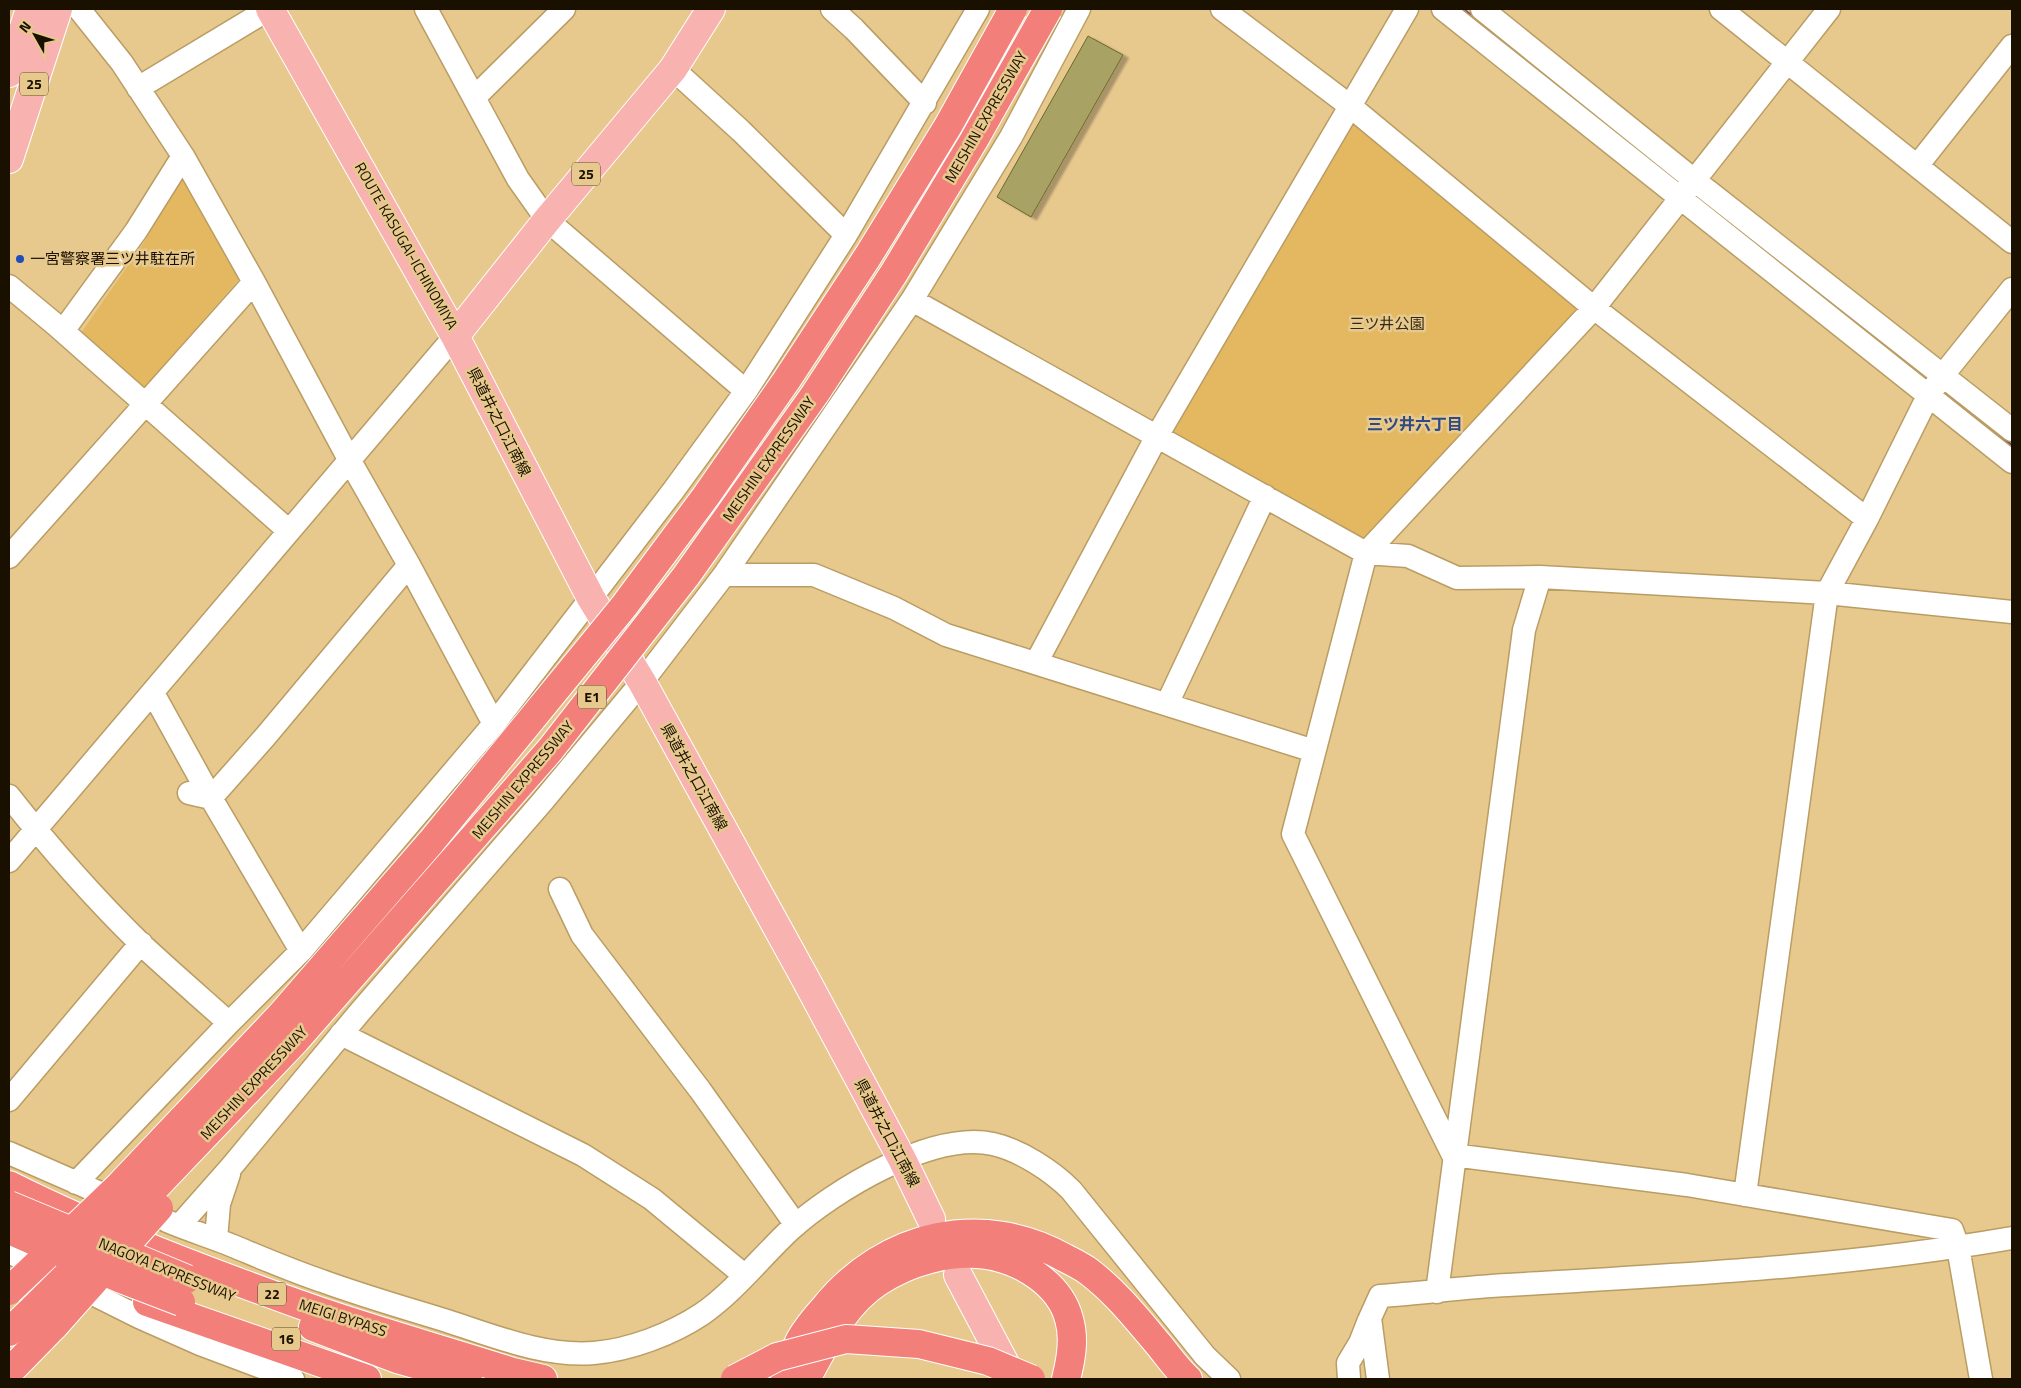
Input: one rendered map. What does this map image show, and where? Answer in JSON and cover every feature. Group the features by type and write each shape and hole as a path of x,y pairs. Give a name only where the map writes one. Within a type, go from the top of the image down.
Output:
{"highway":[{"name":"MEISHIN EXPRESSWAY","path":"9,1291 120,1185 281,1015 431,842 624,606 706,496 786,381 863,265 948,126 1013,9"},
{"name":"MEISHIN EXPRESSWAY","path":"9,1332 146,1198 295,1041 550,750 686,576 814,394 894,273 974,140 1048,9"},
{"path":"9,1372 55,1325 282,1069 295,1041"},
{"name":"MEIGI BYPASS","path":"9,1185 50,1205 182,1261 308,1308 513,1372 543,1379"},
{"name":"NAGOYA EXPRESSWAY","path":"9,1205 188,1279 397,1359 468,1379"},
{"name":"NAGOYA EXPRESSWAY","path":"9,1230 138,1285 280,1336 390,1379"},
{"path":"785,1379 800,1340 844,1298 864,1268 893,1251 927,1239 955,1233 986,1233 1022,1240 1049,1248 1088,1271 1126,1305 1188,1379"},
{"path":"9,1241 159,1308 367,1379"},
{"path":"806,1379 831,1335 844,1298 910,1265 944,1256 986,1255 1015,1263 1034,1273 1056,1294 1064,1306 1069,1319 1072,1342 1070,1365 1066,1379"},
{"path":"735,1379 778,1356 846,1339 918,1344 988,1361 1031,1379"}],"main road":[{"name":"25","path":"9,73 30,9"},
{"name":"25","path":"9,159 58,9"},
{"name":"ROUTE KASUGAI-ICHINOMIYA","path":"270,9 455,336 547,220 673,69 711,9"},
{"name":"県道井之口江南線","path":"455,336 591,598 642,682 902,1159 932,1219"},
{"path":"958,1276 1013,1379"}],"street":[{"path":"79,9 122,63 183,156 409,565 494,724"},
{"path":"138,88 270,9"},
{"path":"426,9 518,179 547,220 746,391"},
{"path":"475,97 564,9"},
{"path":"832,9 854,29 925,103"},
{"path":"76,1183 229,1023 301,951 494,724 591,598 673,491 746,391 846,235 925,103 978,9"},
{"path":"179,1226 232,1166 341,1034 542,802 642,682 724,575 912,300 1010,137 1079,9"},
{"path":"1222,9 1350,106 1594,308 1867,519"},
{"path":"1036,663 1157,436 1407,9"},
{"path":"1443,9 2012,462"},
{"path":"1482,9 1694,180 2012,430"},
{"path":"1721,9 2012,242"},
{"path":"1453,1155 1292,834 1366,553 1594,308 1829,9"},
{"path":"1917,166 2012,46"},
{"path":"673,69 741,131 846,235"},
{"path":"63,331 136,231 183,156"},
{"path":"9,557 254,282"},
{"path":"9,286 63,331 289,531"},
{"path":"1746,1195 1827,593 1867,519 1928,396 2012,289"},
{"path":"912,300 1366,553 1408,556 1457,578 1540,577 1827,593 2012,612"},
{"path":"9,861 455,336"},
{"path":"1167,704 1265,496"},
{"path":"211,798 265,738 409,565"},
{"path":"724,575 814,575 894,608 946,635 1314,751"},
{"path":"1437,1292 1453,1155 1495,858 1524,630 1540,577"},
{"path":"153,693 211,798 301,951"},
{"path":"189,793 211,798"},
{"path":"9,796 35,830 84,886 141,943 229,1023"},
{"path":"560,889 582,935 700,1090 796,1225"},
{"path":"9,1100 141,943"},
{"path":"341,1034 583,1155 652,1199 744,1275"},
{"path":"9,1153 179,1226 321,1281 552,1352 595,1353 636,1344 676,1328 703,1313 796,1225 824,1202 902,1159 926,1150 966,1142 994,1144 1029,1159 1058,1177 1071,1190 1205,1356 1228,1379"},
{"path":"1453,1155 1687,1185 1952,1230 1958,1247 1982,1379"},
{"path":"216,1239 220,1204 232,1166"},
{"path":"1349,1379 1348,1363 1360,1343 1380,1296 1505,1285 1706,1274 1958,1247 2012,1238"},
{"path":"9,1252 139,1317 200,1344 293,1379"},
{"path":"1370,1318 1378,1379"},
{"path":"1360,1343 1358,1360 1360,1379"}],"green space":[{"name":"三ツ井公園","path":"1350,106 1594,308 1366,553 1157,436"},
{"path":"184,174 240,278 142,390 81,333 145,241"}],"building":[{"path":"1088,36 1123,55 1031,217 997,197"}],"waterway":[{"path":"1461,9 1569,93"},
{"path":"1834,304 1927,379"},
{"path":"1945,394 2012,447"}],"place":[{"name":"一宮警察署三ツ井駐在所","path":"20,259"}],"district":[{"name":"三ツ井六丁目","path":"1415,424"}]}
